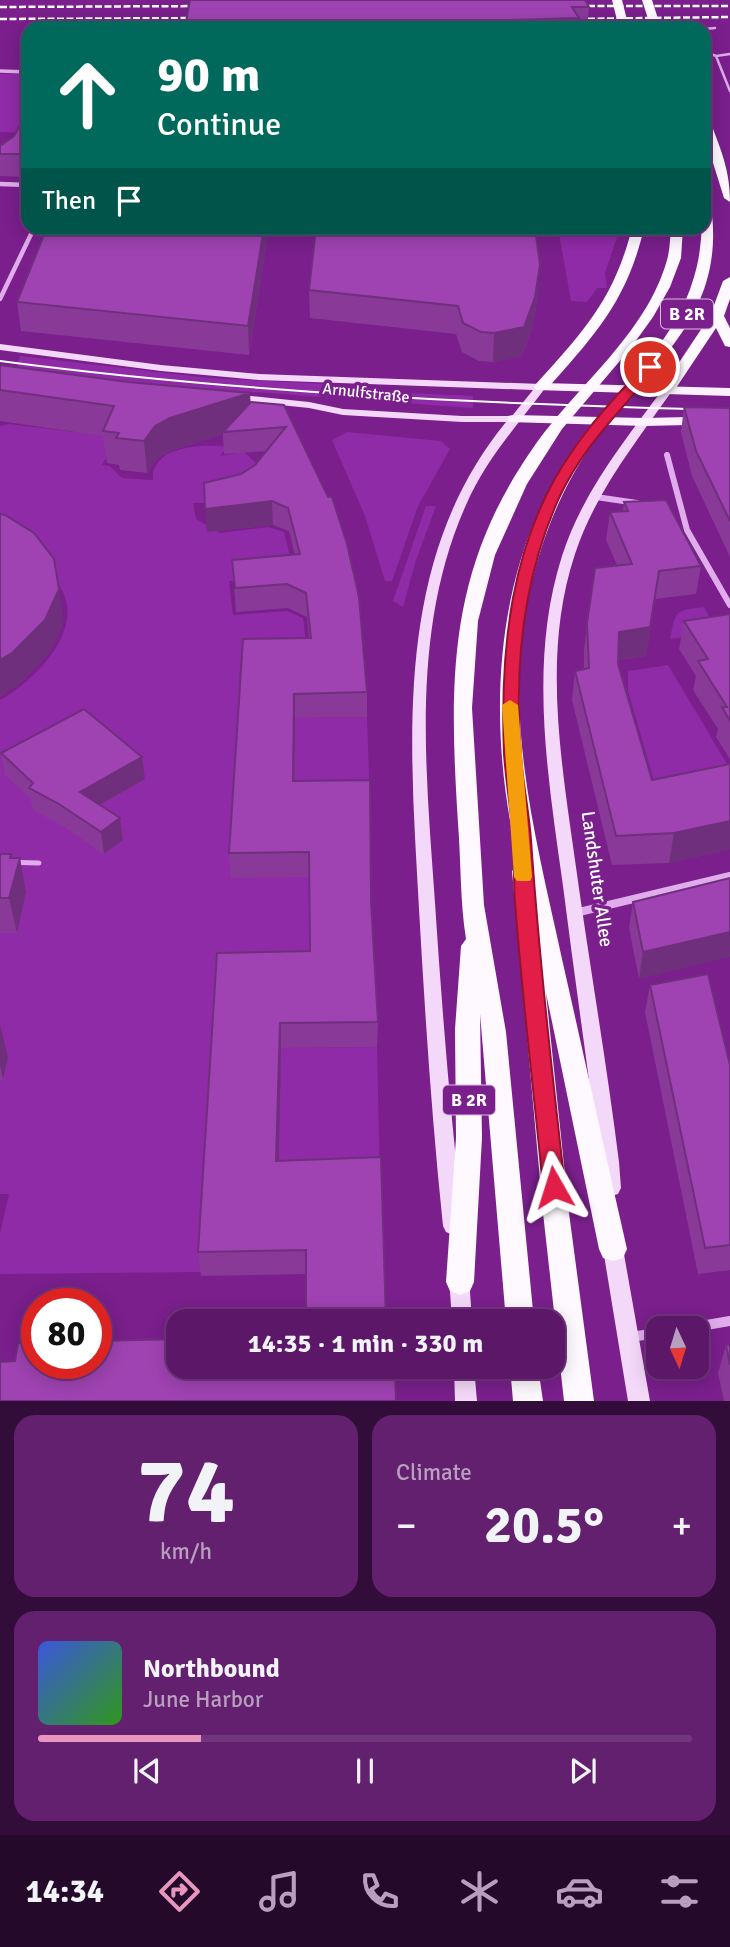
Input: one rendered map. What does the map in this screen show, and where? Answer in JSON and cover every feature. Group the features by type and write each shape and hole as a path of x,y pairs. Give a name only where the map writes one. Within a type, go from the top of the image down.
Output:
{"highway":[{"path":"617,0 622,21"},
{"path":"647,0 654,21"},
{"path":"711,141 728,189"},
{"path":"541,387 589,336 610,309 633,251 636,235"},
{"name":"B 2R","path":"460,1282 469,1138 467,1029 474,917 462,700 465,646 474,596 486,554 514,491 540,448 631,340 661,293 673,257 676,235"},
{"name":"B 2R","path":"579,1401 524,900 522,839 510,702 512,651 518,601 528,560 553,498 576,455 614,406 669,344 686,317 705,259 708,235"},
{"path":"667,391 717,317 730,281"},
{"path":"717,317 730,343"},
{"path":"522,839 537,894 612,1249"},
{"name":"B 2R","path":"474,917 494,1029 519,1309"},
{"path":"525,1379 528,1401"}],"main road":[{"name":"Arnulfstraße","path":"0,347 262,378 477,387 730,392"},
{"path":"461,1309 435,1037 418,735 419,665 426,613 450,527 475,473 498,435 541,387"},
{"name":"Landshuter Allee","path":"639,1401 612,1249 611,1183 551,733 548,670 551,635 568,555 580,526 596,497 667,391"},
{"name":"Arnulfstraße","path":"218,396 309,405 343,412 462,419 730,421"},
{"path":"465,1379 466,1401"}],"street":[{"path":"0,72 21,72"},
{"path":"0,184 21,185"},
{"path":"0,299 31,235"},
{"path":"667,455 687,530 730,605"},
{"path":"596,497 642,504"},
{"path":"676,519 687,530"},
{"path":"575,913 730,876"},
{"path":"709,1325 730,1321"},
{"path":"629,1337 646,1335"}],"lane":[{"path":"711,28 715,28"},
{"path":"711,54 730,54"},
{"path":"716,56 730,91"},
{"path":"0,862 39,863"}],"shaded area":[{"path":"0,74 21,74 21,133 0,132"},
{"path":"559,235 618,235 605,273 607,288 597,288 587,302 571,301"},
{"path":"20,356 209,378 365,386 365,391 473,396 473,408 184,387 16,370"},
{"path":"9,424 108,436 115,442 102,465 110,466 122,478 153,480 154,469 160,460 180,449 227,447 220,456 244,452 259,466 212,503 193,503 196,519 220,533 268,527 284,532 293,568 281,577 229,581 233,615 287,611 303,618 308,660 243,662 309,877 310,971 223,973 203,1272 0,1274 0,1234 9,1194 0,1194 0,700 42,666 63,633 67,616 66,599 57,583 0,542 0,426"},
{"path":"347,432 441,441 450,449 418,506 392,581 385,581 365,516 332,440"},
{"path":"426,506 436,506 416,560 403,607 393,601"},
{"path":"704,607 718,633 670,639 678,614"},
{"path":"668,665 730,769 660,802 628,691 628,671"},
{"path":"367,717 370,805 294,806 295,718"},
{"path":"377,1047 380,1182 278,1185 281,1048"}],"building":[{"path":"190,0 585,0 589,7 572,7 579,18 511,21 186,21"},
{"path":"45,20 116,21 44,21"},
{"path":"21,123 21,154 0,154 0,146 14,136"},
{"path":"44,235 263,235 248,326 17,302"},
{"path":"315,235 536,235 540,265 535,297 524,327 494,333 481,332 463,323 458,306 309,290"},
{"path":"0,365 128,382 250,393 170,418 155,426 144,441 116,438 119,433 103,431 114,406 0,390"},
{"path":"251,402 284,405 328,497 332,497 347,544 359,597 367,692 294,694 293,781 370,780 371,902 378,1022 280,1023 276,1161 381,1157 386,1309 306,1309 306,1250 198,1252 217,953 310,951 309,852 229,853 243,639 311,638 306,593 287,584 235,588 232,560 300,554 288,508 272,501 205,509 204,483 241,474 255,465 286,427 223,432"},
{"path":"684,407 730,408 730,521 696,451"},
{"path":"666,500 701,566 659,571 650,627 619,632 618,664 652,780 730,764 730,821 674,833 616,836 575,671 589,668 587,623 595,568 632,564 610,512 628,511 624,502"},
{"path":"0,514 34,533 54,559 59,589 45,620 12,653 0,660"},
{"path":"730,614 730,721 722,707 727,707 698,661 708,659 684,621"},
{"path":"84,709 142,757 80,792 120,818 101,832 29,788 33,783 1,753"},
{"path":"0,854 11,854 10,858 20,858 9,898 0,898"},
{"path":"730,878 730,932 643,952 633,902"},
{"path":"708,974 730,1065 730,1245 705,1248 650,985"},
{"path":"166,1339 166,1379 395,1379 396,1401 0,1401 0,1362 15,1361 18,1343 21,1343 21,1379 112,1379 112,1341"},
{"path":"726,1345 730,1345 730,1365"}],"tram line":[{"path":"0,361 273,389 547,404 730,410"}],"railway":[{"path":"0,7 207,6"},
{"path":"569,6 730,6"},
{"path":"569,19 730,17"},
{"path":"0,19 205,18"}],"slow traffic":[{"path":"510,705 523,877"}],"route":[{"path":"554,1187 524,900 522,839 510,702 512,651 518,601 528,560 553,498 576,455 614,406 650,367"}]}
